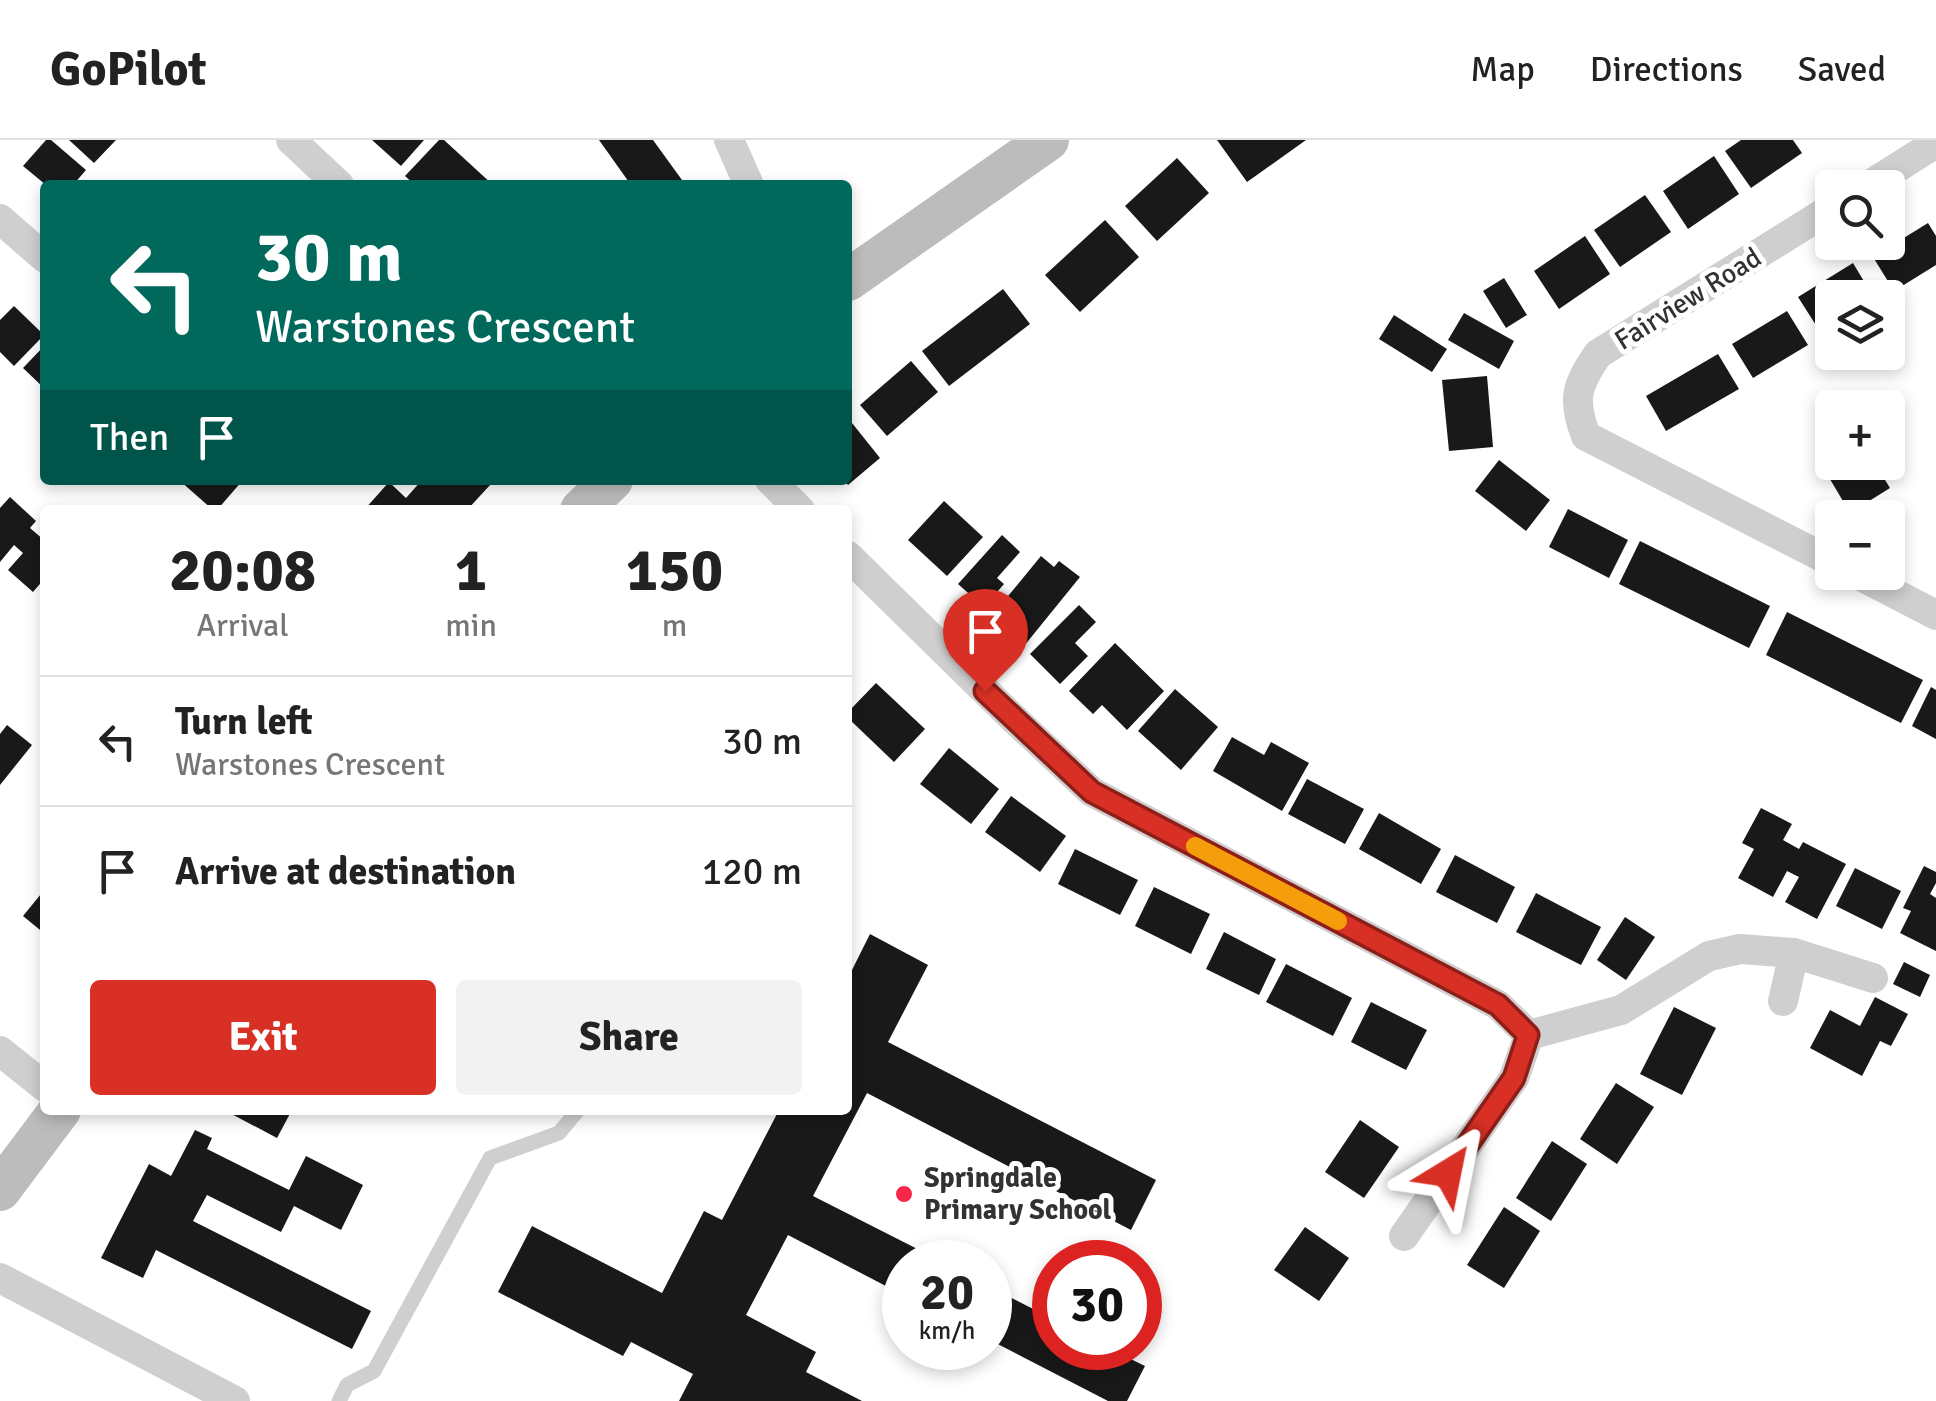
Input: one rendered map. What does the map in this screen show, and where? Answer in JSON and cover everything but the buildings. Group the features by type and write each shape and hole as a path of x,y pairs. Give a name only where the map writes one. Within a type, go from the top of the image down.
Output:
{"street":[{"path":"292,140 333,180"},
{"path":"729,140 747,180"},
{"path":"852,277 1048,140"},
{"path":"1893,170 1936,143"},
{"path":"0,219 40,254"},
{"name":"Fairview Road","path":"1815,219 1598,354 1583,376 1576,405 1586,436 1815,553"},
{"path":"587,505 607,485"},
{"path":"775,485 795,505"},
{"path":"852,560 1092,792 1498,1005 1528,1035"},
{"path":"1889,590 1936,614"},
{"path":"1528,1035 1622,1010 1709,956 1740,950 1794,954 1873,978"},
{"path":"1783,1001 1794,954"},
{"path":"1404,1236 1514,1078 1528,1035"},
{"path":"0,1051 40,1083"},
{"path":"0,1190 56,1115"},
{"path":"0,1278 235,1401"}],"lane":[{"path":"339,1401 347,1385 374,1371 490,1158 559,1133 574,1115"}],"slow traffic":[{"path":"1195,846 1338,921"}],"place":[{"name":"Springdale Primary School","path":"904,1194"}],"route":[{"path":"985,691 1092,792 1498,1005 1528,1035 1514,1078 1448,1173"}]}
